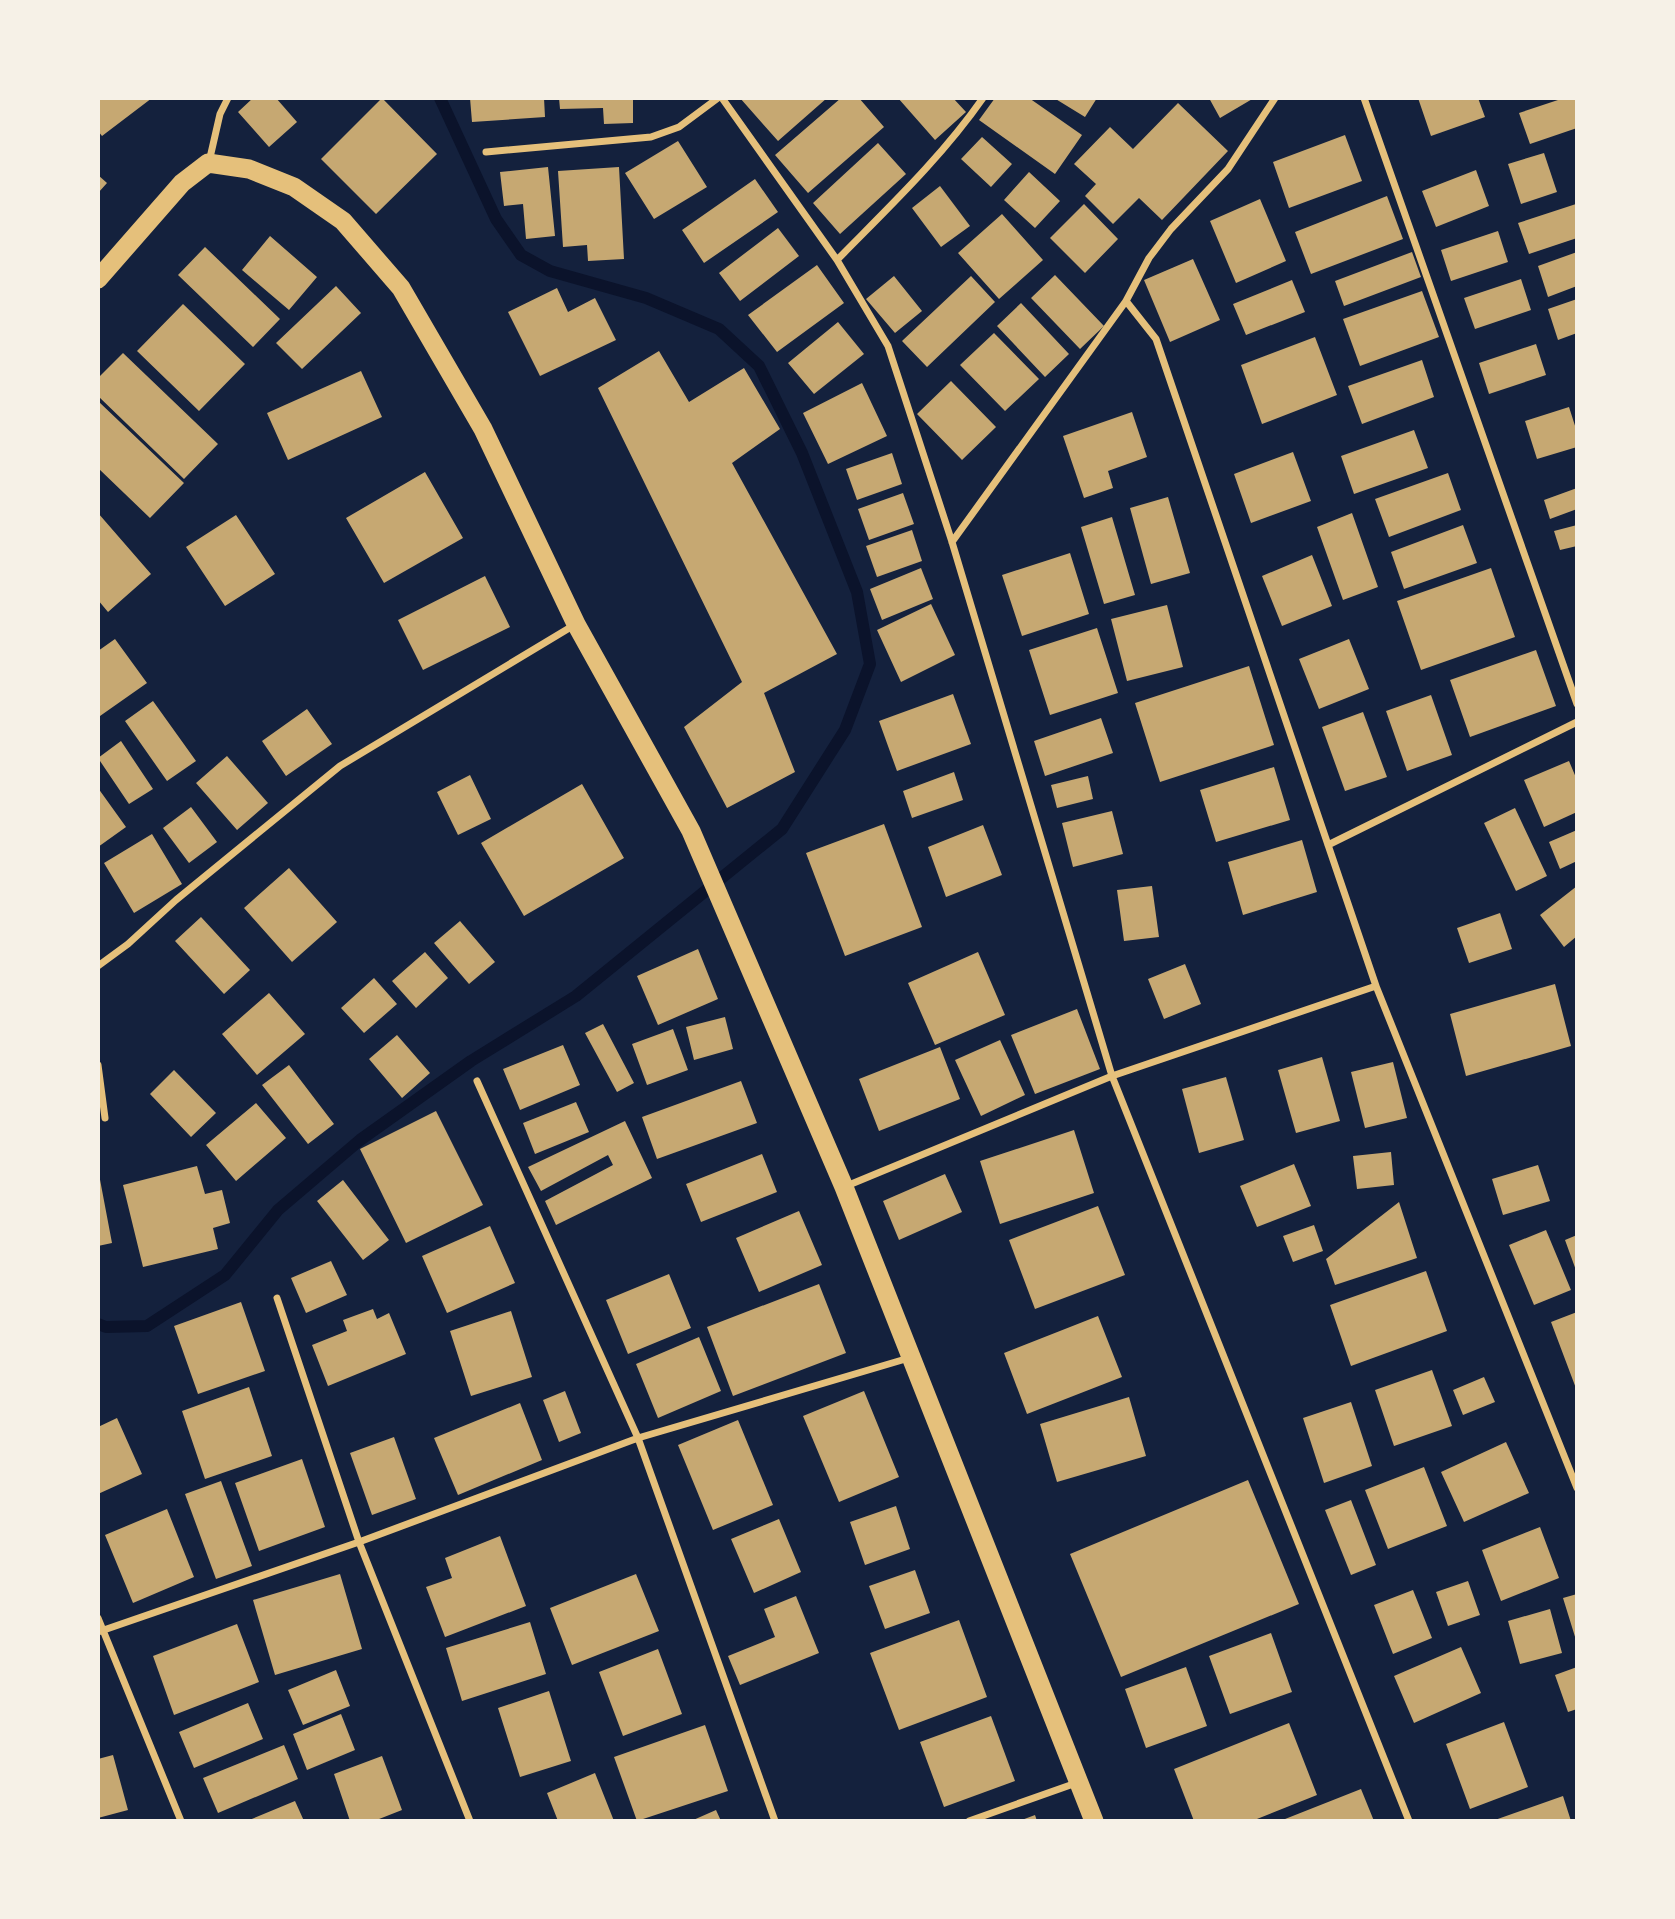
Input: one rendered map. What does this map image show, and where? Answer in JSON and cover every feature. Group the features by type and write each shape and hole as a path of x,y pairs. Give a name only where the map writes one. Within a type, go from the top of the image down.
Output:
{"highway":[{"path":"98,279 182,183 208,163 249,169 293,187 343,221 401,288 483,429 576,624 691,831 726,920 844,1187 909,1358 1094,1821"}],"street":[{"path":"208,163 220,114 228,98"},
{"path":"486,152 651,137 679,127 720,98 837,260 888,346 952,542 1112,1076 1409,1821"},
{"path":"837,260 917,179 956,135 983,98"},
{"path":"952,542 1126,301 1149,258 1171,229 1228,169 1275,98"},
{"path":"1364,98 1577,704"},
{"path":"1126,301 1156,338 1376,986 1577,1488"},
{"path":"98,966 128,944 176,900 340,766 576,624"},
{"path":"1328,845 1577,722"},
{"path":"844,1187 1112,1076 1376,986"},
{"path":"98,1065 105,1118"},
{"path":"477,1081 638,1438 775,1821"},
{"path":"277,1298 359,1542 470,1821"},
{"path":"100,1632 359,1542 638,1438 909,1358"},
{"path":"98,1618 100,1632 181,1821"},
{"path":"969,1821 1079,1782"}],"building":[{"path":"98,98 152,98 102,136 98,131"},
{"path":"253,98 276,98 297,122 269,147 238,112"},
{"path":"382,98 437,154 376,214 321,159"},
{"path":"470,98 544,98 545,117 472,122"},
{"path":"559,98 633,98 633,123 604,124 603,108 560,109"},
{"path":"740,98 827,98 778,141"},
{"path":"841,98 859,98 884,127 808,193 775,155"},
{"path":"898,98 953,98 966,112 935,140"},
{"path":"995,98 1029,98 1082,135 1055,174 979,120"},
{"path":"1054,98 1097,98 1085,117"},
{"path":"1209,98 1254,98 1220,118"},
{"path":"1418,98 1478,98 1485,117 1431,136"},
{"path":"1564,98 1577,98 1577,128 1530,144 1519,113"},
{"path":"1178,103 1228,151 1162,220 1139,198 1113,224 1085,196 1096,184 1074,164 1110,127 1133,149"},
{"path":"1345,135 1362,181 1289,208 1273,162"},
{"path":"982,137 1012,164 991,187 961,159"},
{"path":"678,141 707,187 654,219 625,173"},
{"path":"878,143 906,174 840,234 813,203"},
{"path":"1544,153 1557,192 1521,204 1508,164"},
{"path":"548,167 555,236 526,239 523,204 504,206 500,172"},
{"path":"619,167 624,259 588,261 587,245 563,247 558,171"},
{"path":"1476,170 1489,206 1436,227 1422,191"},
{"path":"1029,172 1060,201 1035,228 1004,200"},
{"path":"98,175 107,183 98,193"},
{"path":"755,179 778,212 704,263 682,230"},
{"path":"940,186 970,226 941,247 912,208"},
{"path":"1387,196 1403,239 1311,274 1295,232"},
{"path":"1260,199 1286,261 1236,283 1210,221"},
{"path":"1084,204 1118,239 1085,273 1050,238"},
{"path":"1576,204 1577,238 1529,254 1518,223"},
{"path":"1002,214 1043,260 999,299 958,253"},
{"path":"778,228 799,256 740,301 719,273"},
{"path":"1498,231 1508,262 1451,281 1441,250"},
{"path":"270,236 317,277 289,310 242,270"},
{"path":"205,247 280,319 253,347 178,275"},
{"path":"1412,252 1421,277 1344,306 1335,281"},
{"path":"1577,252 1577,286 1548,297 1538,266"},
{"path":"1193,259 1220,320 1170,342 1144,280"},
{"path":"817,265 844,303 777,352 748,315"},
{"path":"1055,275 1104,326 1080,349 1031,298"},
{"path":"894,276 922,311 895,333 866,299"},
{"path":"971,276 995,302 927,367 902,341"},
{"path":"1521,279 1531,310 1475,329 1464,298"},
{"path":"1292,280 1305,312 1246,335 1233,304"},
{"path":"336,286 361,313 302,369 276,343"},
{"path":"557,288 568,312 595,298 616,340 540,376 508,312"},
{"path":"1422,291 1439,337 1360,366 1343,319"},
{"path":"1577,299 1577,333 1558,340 1548,309"},
{"path":"1021,303 1069,354 1045,377 997,326"},
{"path":"183,304 245,364 199,411 137,351"},
{"path":"838,322 864,354 814,394 788,363"},
{"path":"994,333 1039,379 1005,411 960,365"},
{"path":"1315,337 1337,395 1262,424 1241,365"},
{"path":"1536,344 1546,375 1489,394 1479,363"},
{"path":"659,351 689,402 744,368 780,429 732,463 837,654 764,693 795,772 727,808 684,727 742,682 598,388"},
{"path":"123,353 218,444 184,479 98,396 98,378"},
{"path":"1422,360 1434,397 1362,424 1348,386"},
{"path":"361,371 382,417 288,460 267,413"},
{"path":"951,381 996,427 962,460 917,414"},
{"path":"862,383 887,436 828,464 803,413"},
{"path":"98,401 184,483 150,518 98,468"},
{"path":"1569,407 1577,432 1577,447 1537,459 1525,421"},
{"path":"1132,412 1147,457 1108,471 1113,488 1084,498 1063,436"},
{"path":"1414,430 1428,468 1354,494 1341,456"},
{"path":"1293,452 1311,501 1251,523 1234,474"},
{"path":"892,453 902,484 857,500 846,469"},
{"path":"425,472 463,538 384,583 346,518"},
{"path":"1448,473 1461,510 1389,537 1375,499"},
{"path":"1577,488 1577,509 1550,519 1544,500"},
{"path":"903,493 914,524 869,540 858,509"},
{"path":"1168,497 1190,573 1151,584 1130,508"},
{"path":"98,513 151,574 108,612 98,600"},
{"path":"1352,513 1378,587 1343,600 1317,527"},
{"path":"236,515 275,574 225,606 186,547"},
{"path":"1112,517 1135,595 1104,604 1081,527"},
{"path":"1463,525 1477,563 1404,589 1391,552"},
{"path":"1577,525 1577,546 1560,550 1554,531"},
{"path":"912,530 922,561 877,577 866,546"},
{"path":"1070,553 1089,614 1022,636 1002,575"},
{"path":"1312,555 1332,606 1282,626 1262,576"},
{"path":"921,568 933,599 882,620 870,589"},
{"path":"1491,568 1515,637 1421,670 1397,601"},
{"path":"485,576 510,627 423,670 398,620"},
{"path":"931,604 955,655 901,682 877,630"},
{"path":"1167,605 1183,667 1127,681 1111,619"},
{"path":"1097,628 1118,693 1050,715 1029,650"},
{"path":"115,639 147,683 100,716 98,651"},
{"path":"1349,639 1369,689 1319,709 1299,659"},
{"path":"1536,650 1556,706 1470,737 1450,680"},
{"path":"1249,666 1274,745 1160,782 1135,703"},
{"path":"953,694 971,744 897,771 879,721"},
{"path":"1431,695 1452,755 1407,771 1386,711"},
{"path":"153,701 196,761 167,781 125,721"},
{"path":"307,709 332,744 286,776 262,741"},
{"path":"1363,712 1387,777 1345,791 1322,727"},
{"path":"1101,718 1113,753 1045,776 1034,741"},
{"path":"121,741 153,789 129,804 98,758"},
{"path":"227,756 268,803 237,830 196,783"},
{"path":"1569,761 1577,780 1577,812 1544,827 1524,780"},
{"path":"1274,767 1290,820 1216,842 1200,790"},
{"path":"954,772 963,800 912,818 903,791"},
{"path":"470,775 491,819 458,835 437,792"},
{"path":"1088,776 1093,799 1057,808 1051,785"},
{"path":"582,784 624,858 524,916 481,843"},
{"path":"98,788 126,827 98,847"},
{"path":"191,807 217,842 189,863 163,828"},
{"path":"1515,808 1547,876 1516,891 1484,823"},
{"path":"1112,811 1123,854 1073,867 1062,823"},
{"path":"884,824 922,927 845,956 806,853"},
{"path":"983,825 1002,875 946,897 928,847"},
{"path":"1577,830 1577,861 1560,869 1549,842"},
{"path":"152,834 182,884 134,913 104,863"},
{"path":"1302,840 1317,892 1243,915 1228,862"},
{"path":"289,868 337,922 292,962 244,908"},
{"path":"1152,886 1159,937 1124,941 1117,890"},
{"path":"1577,886 1577,936 1564,947 1540,915"},
{"path":"1500,913 1512,949 1469,963 1457,928"},
{"path":"201,917 250,970 224,994 175,941"},
{"path":"460,921 495,962 469,984 434,943"},
{"path":"698,949 718,999 658,1025 637,976"},
{"path":"425,952 448,978 416,1008 392,981"},
{"path":"978,952 1005,1015 935,1045 908,983"},
{"path":"1185,964 1201,1004 1164,1019 1148,979"},
{"path":"374,978 397,1004 364,1033 341,1008"},
{"path":"1555,984 1571,1046 1466,1076 1450,1014"},
{"path":"269,993 305,1034 257,1075 222,1034"},
{"path":"1077,1009 1100,1069 1035,1094 1011,1035"},
{"path":"725,1017 733,1049 694,1060 686,1027"},
{"path":"603,1024 634,1083 617,1092 585,1033"},
{"path":"673,1029 688,1070 647,1085 632,1044"},
{"path":"397,1035 430,1073 402,1098 369,1059"},
{"path":"1000,1040 1025,1095 981,1116 955,1060"},
{"path":"563,1045 580,1085 520,1110 503,1069"},
{"path":"940,1047 960,1099 879,1131 859,1079"},
{"path":"1322,1057 1340,1121 1296,1133 1278,1070"},
{"path":"1393,1062 1407,1118 1365,1128 1351,1072"},
{"path":"289,1065 334,1124 308,1144 262,1085"},
{"path":"174,1070 216,1113 191,1137 150,1094"},
{"path":"1226,1077 1244,1140 1199,1153 1182,1089"},
{"path":"741,1081 757,1123 657,1159 642,1117"},
{"path":"576,1102 589,1132 535,1154 523,1123"},
{"path":"256,1103 286,1138 236,1181 206,1145"},
{"path":"436,1111 483,1205 406,1243 360,1149"},
{"path":"625,1121 652,1178 556,1225 545,1201 613,1165 608,1155 541,1191 528,1167"},
{"path":"1074,1130 1094,1193 1000,1224 980,1161"},
{"path":"1391,1152 1394,1185 1357,1189 1353,1156"},
{"path":"762,1154 777,1192 701,1222 686,1184"},
{"path":"1294,1164 1311,1206 1257,1227 1240,1186"},
{"path":"1538,1165 1550,1201 1503,1215 1492,1179"},
{"path":"197,1166 205,1194 222,1190 230,1223 213,1228 218,1249 143,1267 123,1185"},
{"path":"98,1169 112,1243 98,1246"},
{"path":"945,1174 962,1212 899,1240 883,1201"},
{"path":"343,1180 389,1240 363,1260 317,1201"},
{"path":"1399,1202 1417,1258 1335,1285 1326,1259"},
{"path":"1098,1206 1125,1275 1035,1309 1009,1240"},
{"path":"799,1211 822,1265 759,1292 736,1238"},
{"path":"1314,1225 1323,1251 1293,1262 1283,1236"},
{"path":"490,1226 515,1283 447,1313 422,1256"},
{"path":"1546,1230 1571,1290 1534,1305 1509,1245"},
{"path":"1577,1235 1577,1273 1565,1240"},
{"path":"331,1261 347,1295 306,1313 291,1278"},
{"path":"1426,1271 1447,1331 1351,1366 1330,1305"},
{"path":"669,1274 691,1328 628,1354 606,1300"},
{"path":"819,1284 846,1353 733,1396 707,1327"},
{"path":"241,1302 265,1371 198,1394 174,1326"},
{"path":"373,1309 377,1319 389,1313 406,1354 328,1386 312,1345 347,1331 343,1320"},
{"path":"511,1311 532,1377 471,1396 450,1331"},
{"path":"1577,1312 1577,1391 1551,1322"},
{"path":"1098,1316 1122,1377 1027,1414 1004,1353"},
{"path":"699,1337 721,1391 658,1418 636,1364"},
{"path":"1432,1370 1452,1426 1394,1446 1375,1390"},
{"path":"1484,1377 1495,1402 1463,1415 1453,1390"},
{"path":"249,1387 272,1456 205,1479 182,1411"},
{"path":"565,1391 581,1433 559,1442 543,1400"},
{"path":"864,1391 899,1477 839,1502 803,1416"},
{"path":"1129,1397 1146,1456 1057,1482 1040,1424"},
{"path":"1351,1402 1372,1466 1324,1483 1303,1418"},
{"path":"520,1403 542,1460 458,1495 434,1438"},
{"path":"117,1418 142,1474 98,1494 98,1427"},
{"path":"738,1420 773,1505 713,1530 678,1445"},
{"path":"394,1437 416,1499 372,1515 350,1453"},
{"path":"1506,1442 1529,1493 1464,1522 1441,1472"},
{"path":"302,1459 325,1527 259,1551 235,1483"},
{"path":"1424,1467 1447,1526 1388,1549 1365,1490"},
{"path":"1248,1480 1299,1604 1121,1677 1070,1554"},
{"path":"221,1481 252,1566 216,1579 185,1494"},
{"path":"1351,1500 1376,1565 1351,1575 1325,1510"},
{"path":"896,1506 910,1549 865,1565 850,1522"},
{"path":"167,1509 194,1577 133,1603 105,1535"},
{"path":"779,1519 801,1572 754,1593 731,1539"},
{"path":"1540,1527 1559,1578 1501,1601 1482,1550"},
{"path":"500,1536 526,1606 445,1637 426,1587 452,1578 445,1558"},
{"path":"915,1570 930,1613 885,1629 869,1586"},
{"path":"340,1574 362,1649 275,1675 253,1600"},
{"path":"636,1574 659,1631 572,1665 550,1608"},
{"path":"1468,1581 1480,1615 1448,1626 1436,1592"},
{"path":"1413,1590 1432,1638 1393,1654 1374,1605"},
{"path":"1577,1594 1577,1640 1576,1640 1563,1598"},
{"path":"796,1596 819,1653 740,1685 728,1656 775,1637 764,1609"},
{"path":"1550,1609 1562,1653 1520,1664 1508,1621"},
{"path":"959,1620 987,1697 899,1730 870,1653"},
{"path":"530,1622 546,1674 462,1701 446,1648"},
{"path":"237,1624 259,1682 174,1715 153,1656"},
{"path":"1271,1633 1292,1692 1230,1714 1209,1656"},
{"path":"1461,1647 1481,1693 1414,1723 1394,1676"},
{"path":"658,1649 682,1714 623,1736 599,1672"},
{"path":"1186,1667 1207,1726 1146,1748 1125,1689"},
{"path":"1577,1667 1577,1709 1568,1712 1555,1675"},
{"path":"336,1670 350,1706 303,1725 288,1690"},
{"path":"549,1691 571,1761 520,1777 498,1708"},
{"path":"248,1703 263,1739 194,1768 179,1732"},
{"path":"341,1714 355,1750 307,1770 293,1734"},
{"path":"991,1716 1015,1781 944,1807 920,1742"},
{"path":"1504,1722 1528,1787 1470,1809 1446,1744"},
{"path":"1289,1723 1317,1795 1252,1821 1194,1821 1174,1769"},
{"path":"705,1725 728,1791 637,1821 614,1757"},
{"path":"284,1745 298,1779 218,1813 203,1778"},
{"path":"113,1755 128,1810 98,1818 98,1759"},
{"path":"382,1756 402,1810 374,1821 350,1821 334,1774"},
{"path":"595,1773 614,1821 558,1821 547,1793"},
{"path":"1361,1789 1374,1821 1280,1821"},
{"path":"1563,1796 1571,1821 1492,1821"},
{"path":"295,1801 304,1821 247,1821"},
{"path":"716,1810 721,1821 691,1821"},
{"path":"1035,1815 1037,1821 1019,1821"}],"waterway":[{"path":"98,1324 106,1327 147,1326 225,1275 278,1210 360,1140 471,1061 576,996 782,829 845,730 870,664 857,592 802,453 759,366 719,329 646,298 550,271 521,255 496,219 440,98"}]}
